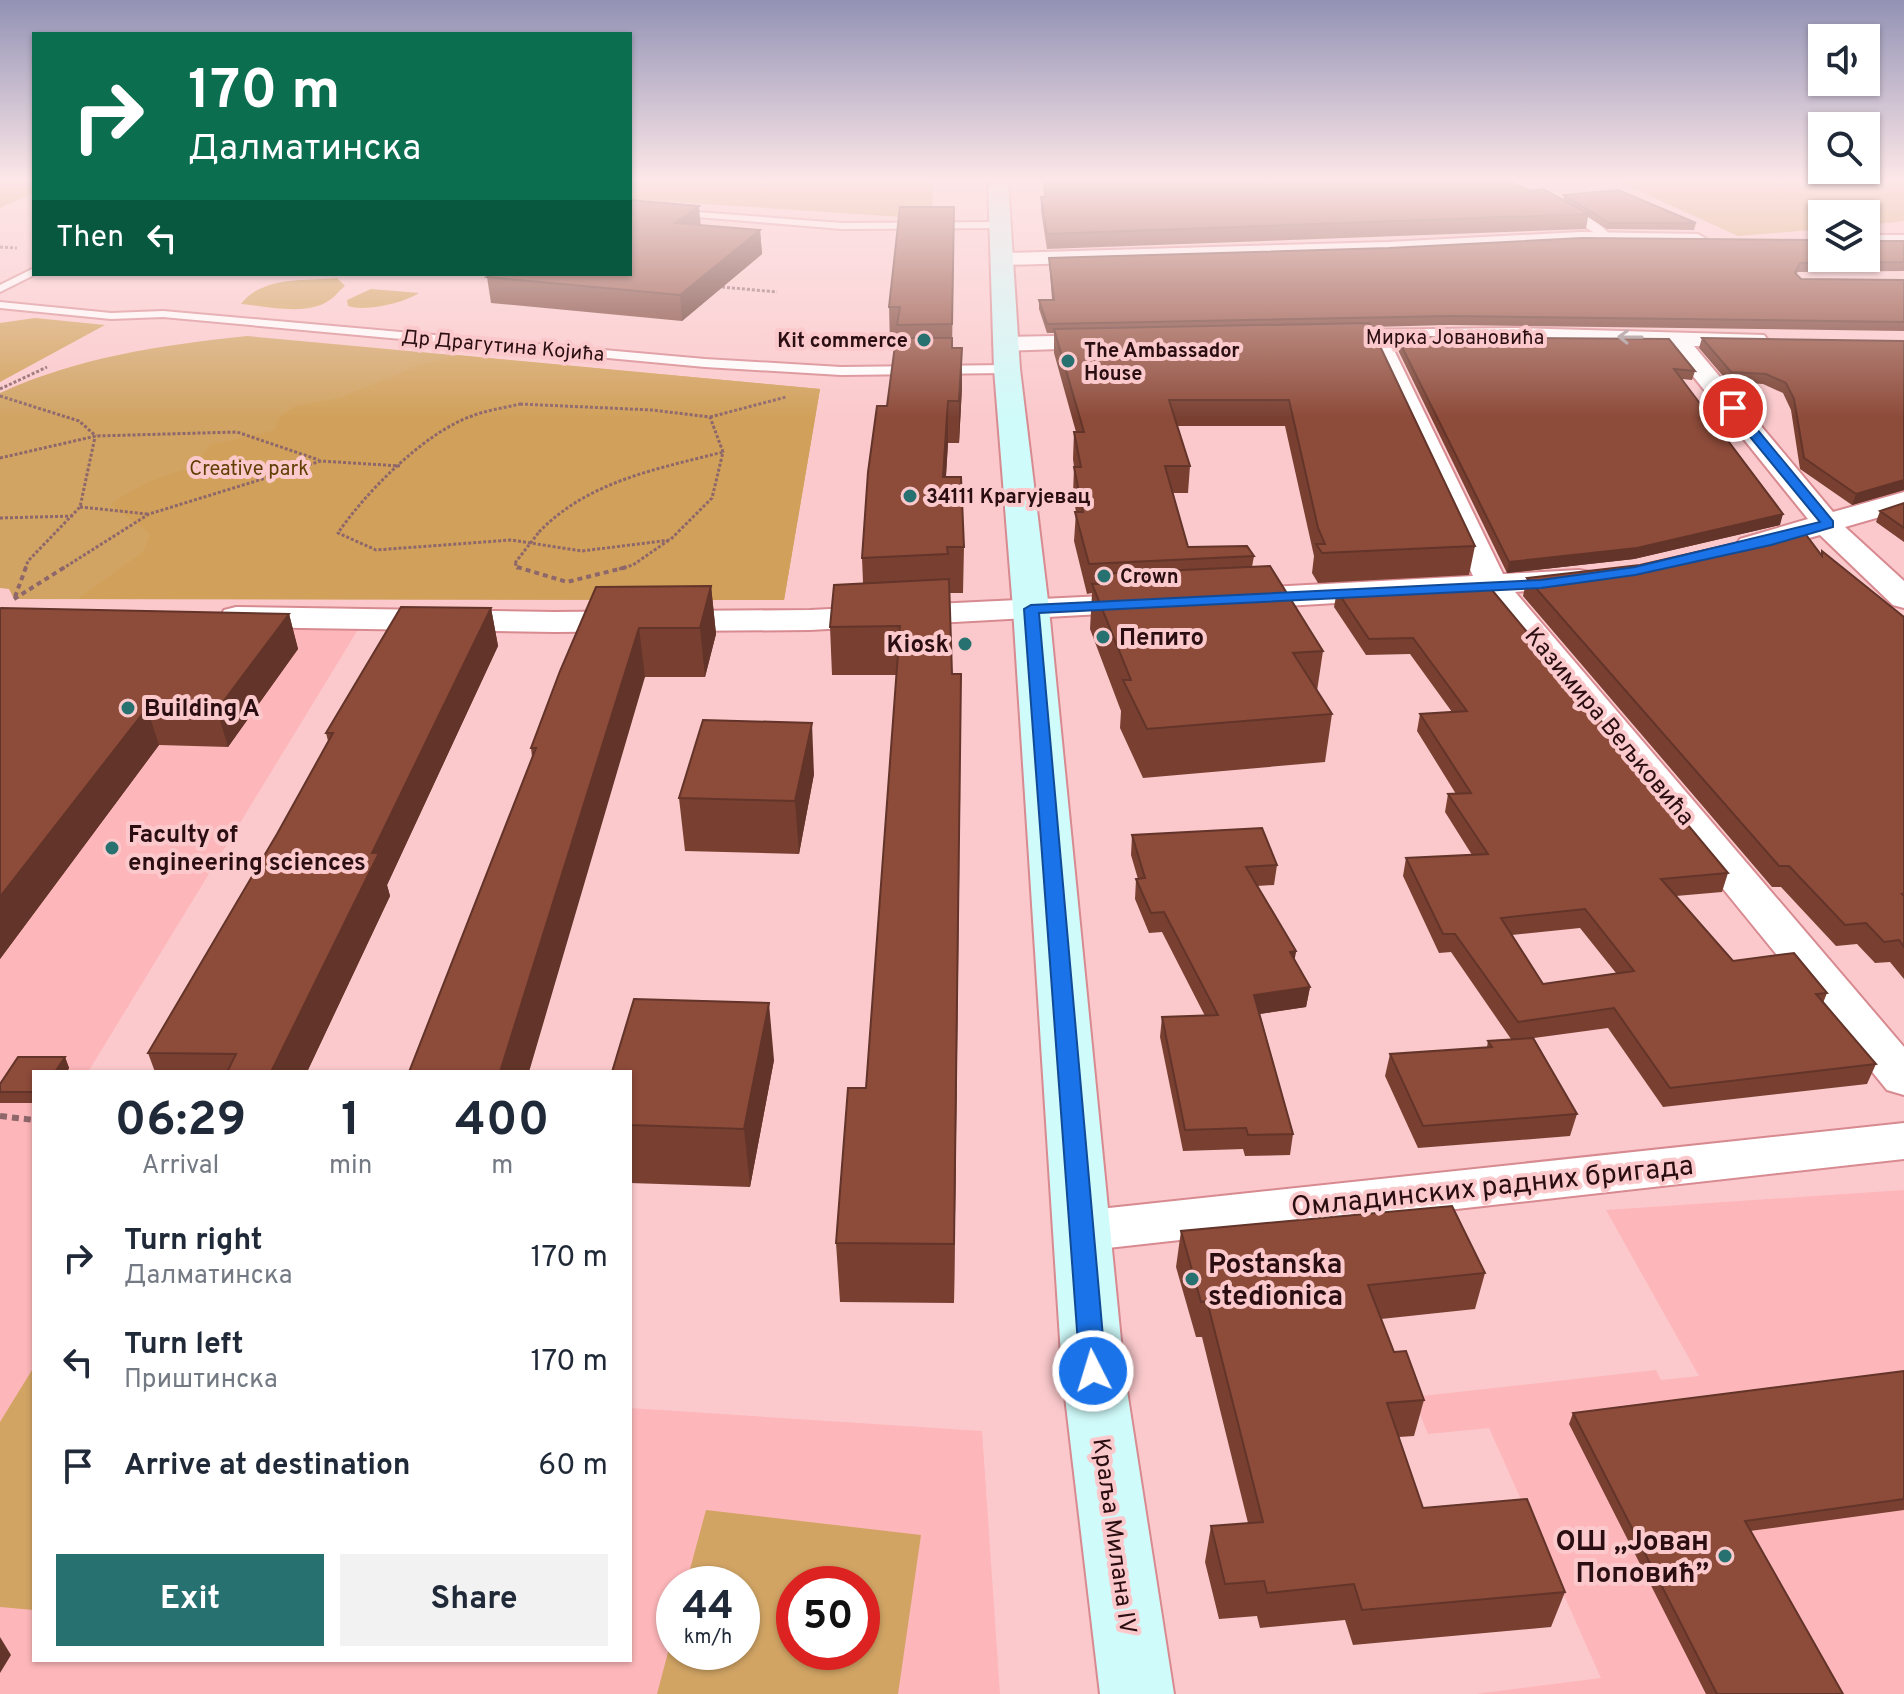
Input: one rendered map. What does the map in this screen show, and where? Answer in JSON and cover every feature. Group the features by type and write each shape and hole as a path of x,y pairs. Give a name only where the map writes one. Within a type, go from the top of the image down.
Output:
{"main road":[{"name":"Краља Милана IV","path":"1002,260 1006,357 1031,609 1093,1371 1137,1694"}],"street":[{"name":"Казимира Вељковића","path":"1376,337 1494,587 1904,1078"},
{"name":"Мирка Јовановића","path":"1330,338 1783,341"},
{"path":"1675,338 1843,544 1904,598"},
{"path":"1006,357 1129,342"},
{"path":"1726,551 1904,501"},
{"path":"1207,601 1494,587 1608,575"},
{"path":"201,617 554,622 794,620 1175,602"},
{"name":"Омладинских радних бригада","path":"1081,1231 1523,1180 1904,1141"}],"lane":[{"path":"0,289 32,272"},
{"name":"Др Драгутина Којића","path":"0,305 111,316 163,314 705,363 823,369 1006,357"}],"path":[{"path":"722,287 777,292"},
{"path":"0,389 47,367"},
{"path":"670,540 582,551 511,540 376,550 338,533 358,503 437,434 470,416 520,404 652,410 710,417 820,389 823,369"},
{"path":"0,396 79,421 96,436"},
{"path":"710,417 723,452 712,498 670,540 633,565 567,582 518,569 515,563 539,532 565,506 624,481 723,452"},
{"path":"0,458 96,436 237,432 321,461 400,466"},
{"path":"96,436 80,507 28,561 14,599 149,514 321,461"},
{"path":"80,507 149,514"},
{"path":"0,518 74,516"},
{"path":"0,1116 32,1120"}],"shaded area":[{"path":"362,623 89,1070 32,1070 32,1662 632,1662 632,1408 982,1431 1000,1694 0,1694 0,624"},
{"name":"ОШ „Јован Поповић”","path":"1904,1190 1904,1694 1475,1694 1601,1678 1489,1428 1428,1434 1413,1397 1656,1370 1661,1380 1699,1376 1606,1210"}],"green space":[{"path":"337,278 345,286 331,299 311,308 241,304 250,295 272,284"},
{"path":"371,289 419,293 384,306 348,306 347,300"},
{"path":"35,318 105,325 0,382 0,323"},
{"name":"Creative park","path":"247,336 820,389 784,600 14,599 9,589 0,588 0,393 60,370 121,354"},
{"name":"Creative park","path":"458,355 820,389 784,600 77,599 143,552 150,534 110,504 150,482 194,468 210,445 275,430 279,418 295,406 339,398 420,365"},
{"path":"32,1370 32,1610 0,1607 0,1422"},
{"path":"706,1510 921,1535 898,1694 657,1694 663,1670 760,1670 760,1566 691,1566"}],"building":[{"path":"632,260 723,260 680,295 487,277 632,276"},
{"path":"894,260 953,260 952,324 897,325 900,307 889,307"},
{"path":"1049,260 1808,260 1808,263 1800,263 1795,273 1801,279 1904,280 1904,322 1451,316 1047,324 1039,300 1054,300"},
{"path":"1880,260 1904,260 1880,262"},
{"path":"1369,323 1475,546 1322,553 1316,544 1325,544 1318,528 1289,400 1169,400 1190,466 1165,466 1188,547 1247,546 1254,556 1089,564 1075,512 1083,512 1074,467 1081,467 1074,432 1084,432 1054,329"},
{"path":"1397,337 1669,339 1695,371 1674,369 1783,514 1637,548 1509,562"},
{"path":"896,338 952,338 952,348 962,348 959,401 948,401 943,477 961,477 964,547 947,547 948,554 862,558 868,472 877,406 887,406"},
{"path":"1702,338 1904,341 1904,480 1856,494 1804,458 1794,399 1786,383 1766,374 1731,372"},
{"path":"1904,503 1904,528 1880,511"},
{"path":"1801,528 1822,556 1822,551 1904,617 1904,947 1899,940 1884,942 1866,923 1845,925 1789,866 1779,866 1527,578 1640,565"},
{"path":"1270,566 1323,651 1293,653 1332,714 1147,729 1123,680 1131,680 1092,584 1099,584 1096,574"},
{"path":"949,579 952,674 961,674 954,1244 836,1243 848,1088 866,1088 900,626 830,627 834,585"},
{"path":"1487,584 1728,873 1661,879 1733,961 1794,953 1827,993 1816,994 1876,1064 1670,1088 1614,1008 1518,1022 1455,934 1443,934 1406,858 1488,854 1448,794 1471,793 1420,714 1467,711 1413,638 1369,639 1337,591","holes":["1585,909 1634,971 1543,984 1501,918"]},
{"path":"711,586 700,628 639,628 501,1070 410,1070 536,748 531,748 560,671 596,587"},
{"path":"401,607 491,608 372,853 379,853 272,1070 228,1070 236,1054 148,1053 333,733 326,733"},
{"path":"0,610 289,614 217,710 147,708 0,897"},
{"path":"703,720 812,723 795,801 679,798"},
{"path":"1262,828 1277,865 1246,867 1296,951 1290,952 1310,987 1254,995 1293,1134 1248,1135 1246,1128 1185,1130 1162,1017 1218,1015 1164,912 1151,913 1136,879 1145,878 1132,835"},
{"path":"634,999 769,1003 744,1129 632,1125 632,1070 613,1070"},
{"path":"1533,1038 1577,1114 1423,1126 1390,1054 1492,1047 1488,1041"},
{"path":"18,1057 65,1057 56,1070 32,1070 32,1092 0,1092 0,1084"},
{"path":"1452,1206 1485,1273 1368,1285 1394,1352 1406,1351 1424,1400 1387,1403 1423,1508 1527,1499 1565,1592 1362,1610 1354,1584 1267,1593 1264,1581 1225,1584 1211,1526 1263,1522 1207,1301 1201,1302 1181,1231"},
{"path":"1904,1371 1904,1499 1745,1521 1843,1694 1717,1694 1573,1413"}],"place":[{"name":"Kit commerce","path":"924,340"},
{"name":"The Ambassador House","path":"1068,361"},
{"name":"34111 Крагујевац","path":"910,496"},
{"name":"Crown","path":"1104,576"},
{"name":"Пепито","path":"1103,637"},
{"name":"Kiosk","path":"965,644"},
{"name":"Building A","path":"128,708"},
{"name":"Faculty of engineering sciences","path":"112,848"},
{"name":"Postanska stedionica","path":"1192,1279"},
{"name":"ОШ „Јован Поповић”","path":"1725,1556"}],"route":[{"path":"1093,1371 1031,609 1541,584 1635,571 1771,541 1828,524 1733,408"}]}
